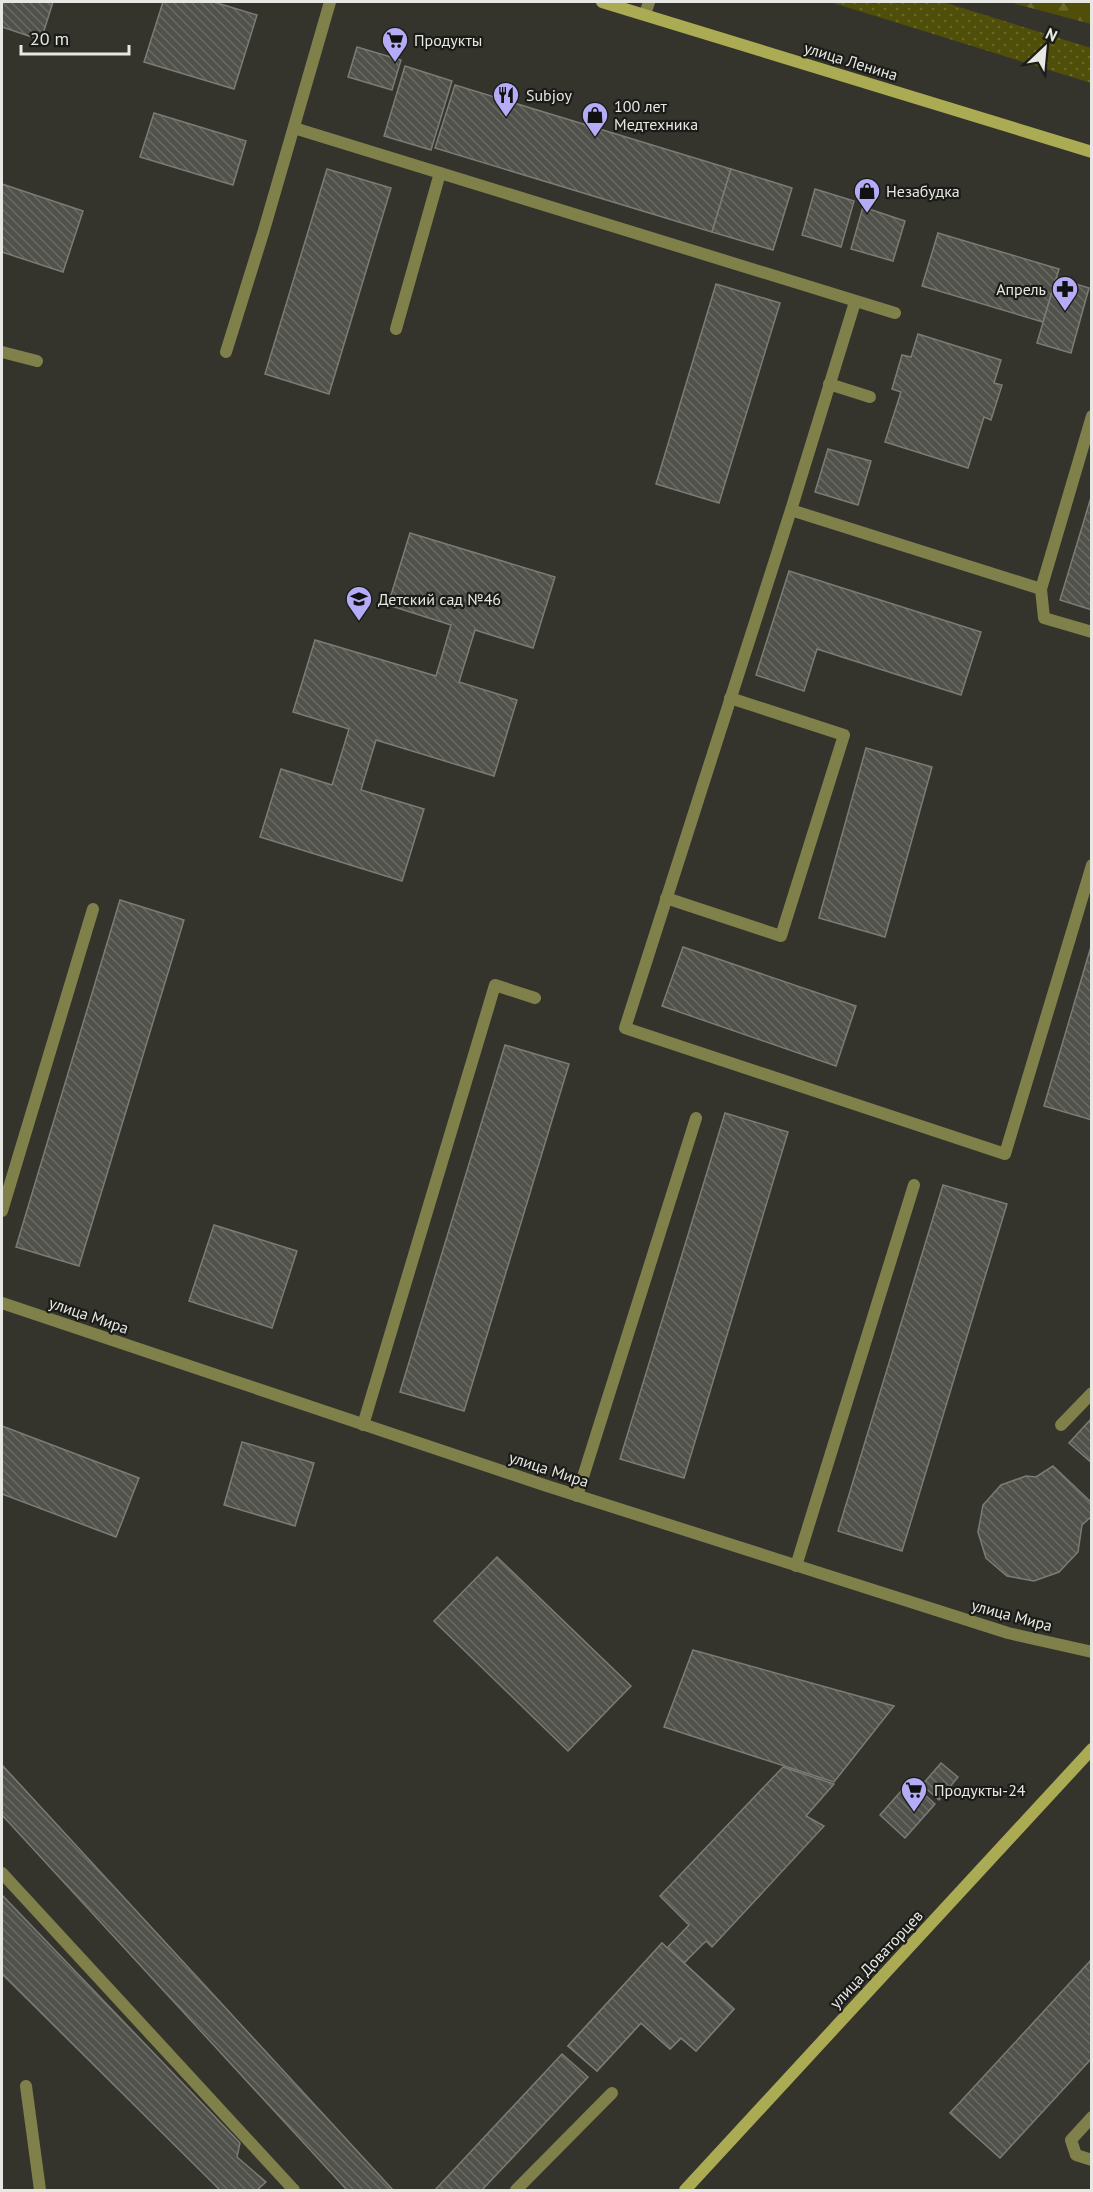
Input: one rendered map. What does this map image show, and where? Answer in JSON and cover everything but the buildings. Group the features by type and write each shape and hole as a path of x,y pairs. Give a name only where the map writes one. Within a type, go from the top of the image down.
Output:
{"main road":[{"name":"улица Ленина","path":"602,2 1092,152"},
{"name":"улица Доваторцев","path":"685,2190 1092,1749"}],"street":[{"path":"226,352 330,2"},
{"path":"645,14 649,2"},
{"path":"294,128 895,313"},
{"path":"396,329 440,173"},
{"path":"855,302 791,510 625,1028 1005,1154 1092,865"},
{"path":"2,352 37,361"},
{"path":"829,384 870,397"},
{"path":"1092,416 1041,589 1044,618 1092,632"},
{"path":"791,510 1041,589"},
{"path":"666,897 781,936 844,735 730,698"},
{"path":"2,1211 93,909"},
{"path":"363,1425 495,985 535,999"},
{"path":"577,1496 696,1118"},
{"path":"796,1566 914,1185"},
{"name":"улица Мира","path":"2,1303 577,1496 1008,1633 1092,1652"},
{"path":"1061,1425 1092,1392"},
{"path":"2,1873 294,2190"},
{"path":"26,2086 40,2190"},
{"path":"516,2190 612,2093"},
{"path":"1092,2117 1071,2140 1076,2155 1092,2160"}],"green space":[{"path":"830,2 943,2 1091,48 1091,83"},
{"path":"1009,2 1091,2 1091,24"}],"place":[{"name":"Продукты","path":"395,63"},
{"name":"Subjoy","path":"506,118"},
{"name":"100 лет Медтехника","path":"595,138"},
{"name":"Незабудка","path":"867,214"},
{"name":"Апрель","path":"1065,312"},
{"name":"Детский сад №46","path":"359,622"},
{"name":"Продукты-24","path":"914,1813"}]}
